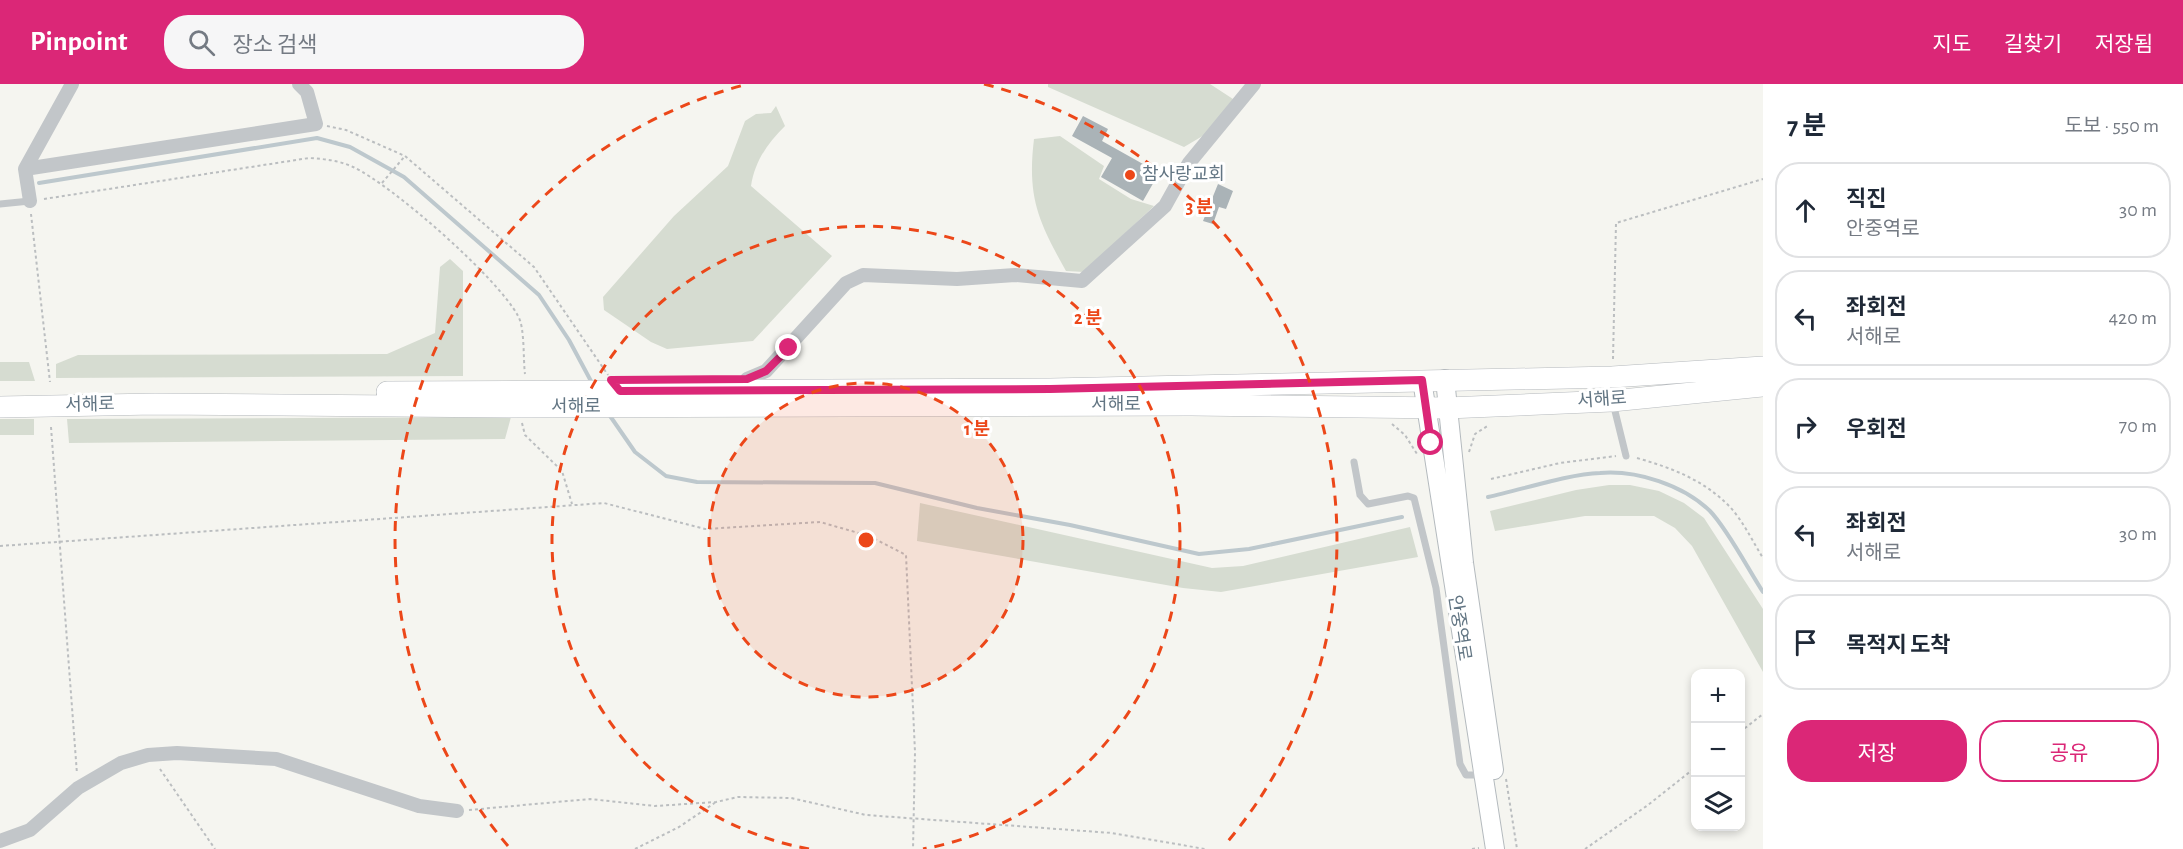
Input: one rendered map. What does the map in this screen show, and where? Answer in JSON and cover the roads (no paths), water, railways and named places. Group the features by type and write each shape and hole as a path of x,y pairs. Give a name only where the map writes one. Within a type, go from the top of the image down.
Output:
{"main road":[{"name":"서해로","path":"0,406 585,399 616,392 1062,389 1612,377 1763,367"},
{"name":"서해로","path":"616,392 1191,405 1447,408 1612,401 1763,386"},
{"name":"서해로","path":"0,394 585,399"}],"street":[{"path":"30,201 25,169 72,84"},
{"path":"25,169 316,124 307,93 299,84"},
{"path":"747,379 766,371 846,283 863,274 957,279 1015,275 1082,281 1165,206 1189,163 1254,84"},
{"name":"안중역로","path":"1422,380 1483,775 1487,848"},
{"path":"1444,380 1464,563 1507,849"},
{"path":"0,841 30,831 78,788 121,763 148,755 214,753 276,759 419,806 457,811"}],"lane":[{"path":"0,204 30,201"},
{"path":"1612,401 1626,456"},
{"path":"1354,462 1360,495 1368,504 1408,496 1414,498 1436,588 1460,764 1466,775 1483,775"}],"waterway":[{"path":"39,183 317,138 350,147 404,177 539,295 569,340 592,383"},
{"path":"608,413 635,452 666,476 697,482 875,483 977,508 1070,525 1199,554 1249,549 1402,517"},
{"path":"1488,497 1587,474 1629,474 1659,481 1687,494 1710,511 1731,539 1763,592"}],"place":[{"name":"참사랑교회","path":"1130,175"}]}
